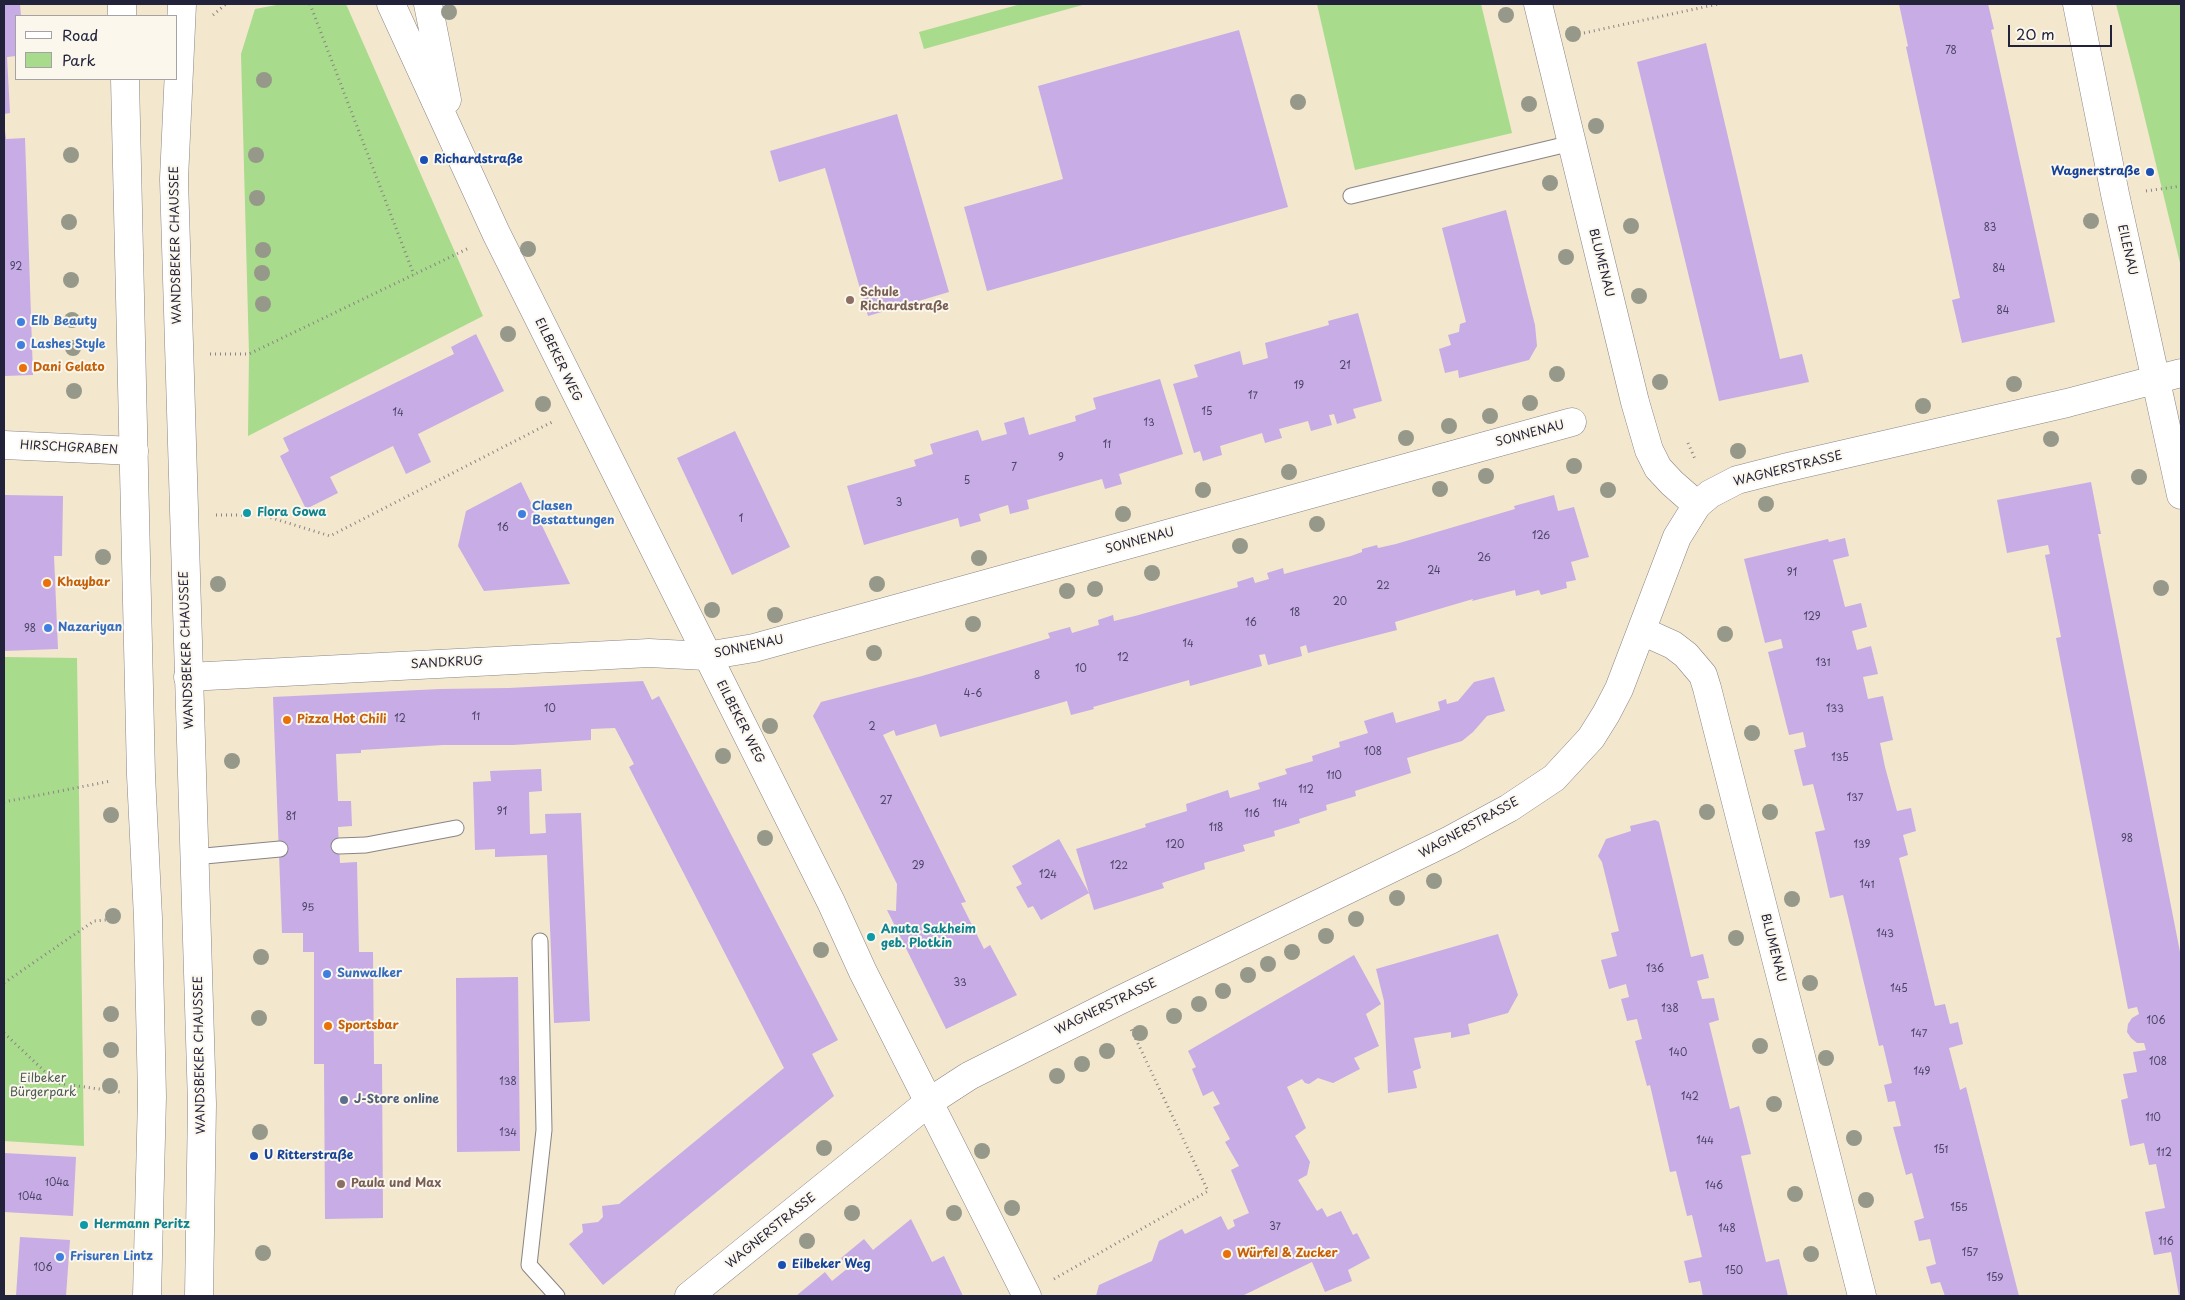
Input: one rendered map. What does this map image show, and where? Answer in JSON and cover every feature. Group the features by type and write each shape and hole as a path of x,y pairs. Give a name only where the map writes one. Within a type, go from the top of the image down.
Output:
{"street":[{"name":"WANDSBEKER CHAUSSEE","path":"182,4 174,179 202,1104 199,1296"},
{"name":"EILBEKER WEG","path":"392,4 496,233 706,656 832,902 863,972 1027,1296"},
{"name":"EILBEKER WEG","path":"428,4 456,146"},
{"name":"BLUMENAU","path":"1538,4 1635,402 1649,450 1658,468 1697,505"},
{"name":"EILENAU","path":"2077,4 2115,194 2169,377 2181,495"},
{"path":"125,80 141,775 148,918 152,1097 148,1296"},
{"name":"WAGNERSTRASSE","path":"689,1296 929,1102 969,1076 1118,1001 1450,840 1509,808 1547,783 1574,759 1591,738 1619,689 1670,553 1687,518 1697,505 1710,494 1737,480 2067,404 2169,377"},
{"name":"SONNENAU","path":"706,656 754,648 1572,422"},
{"name":"HIRSCHGRABEN","path":"4,445 134,451"},
{"name":"BLUMENAU","path":"1642,631 1673,645 1686,655 1702,674 1707,688 1862,1296"},
{"name":"SANDKRUG","path":"188,677 649,652 706,656"}],"lane":[{"path":"1351,196 1572,143"},
{"path":"339,846 366,845 456,828"},
{"path":"194,857 280,849"},
{"path":"540,941 544,1130 529,1266 557,1296"}],"path":[{"path":"310,4 414,276"},
{"path":"1584,33 1718,4"},
{"path":"178,353 248,354 456,256 496,233"},
{"path":"183,516 262,515 330,536 542,428 581,405"},
{"path":"4,802 141,775"},
{"path":"4,983 94,921 148,918"},
{"path":"1027,1296 1208,1191 1118,1001"},
{"path":"4,1033 57,1083 152,1097"}],"green space":[{"path":"282,4 346,4 483,316 248,436 249,354 241,54 255,9"},
{"path":"1021,4 1086,4 924,49 919,32"},
{"path":"1317,4 1481,4 1512,133 1355,170"},
{"path":"2116,4 2181,4 2181,267 2136,82"},
{"name":"Eilbeker Bürgerpark","path":"4,657 77,658 84,1146 4,1141"}],"building":[{"path":"4,4 20,4 21,15 15,15 15,56 7,57 10,113 4,114"},
{"path":"1899,4 1988,4 1994,29 1991,30 2055,322 1962,343 1952,300 1960,298 1906,47 1908,46"},
{"path":"1239,30 1288,207 987,291 964,207 1063,179 1038,86"},
{"path":"1706,43 1780,359 1802,354 1809,382 1719,401 1637,62"},
{"path":"897,114 949,292 868,316 825,168 779,182 770,151"},
{"path":"4,123 6,139 25,138 33,375 4,376"},
{"path":"1506,210 1535,325 1537,346 1529,360 1459,378 1458,370 1445,373 1439,349 1451,345 1448,335 1459,332 1460,324 1466,322 1442,228"},
{"path":"1358,313 1382,401 1353,409 1356,418 1337,424 1334,414 1329,415 1332,425 1311,431 1308,421 1279,429 1282,438 1265,443 1262,433 1220,446 1222,455 1203,461 1200,451 1194,453 1173,384 1198,377 1194,365 1240,351 1243,365 1268,358 1265,343 1329,325 1328,321"},
{"path":"476,334 504,391 418,434 431,462 406,474 393,446 330,477 338,493 306,509 280,456 289,451 283,438 454,354 451,347"},
{"path":"1160,379 1183,454 1119,474 1122,484 1105,489 1102,479 1027,500 1029,509 1010,514 1008,505 979,514 981,521 960,527 958,518 864,545 847,486 916,466 914,460 933,454 930,444 978,430 982,441 1007,434 1004,423 1024,417 1029,435 1076,421 1075,416 1096,409 1093,398"},
{"path":"735,431 790,547 732,575 677,458"},
{"path":"521,482 570,584 484,591 458,546 466,511"},
{"path":"2091,482 2101,534 2098,534 2181,957 2181,1296 2179,1296 2171,1252 2154,1255 2145,1212 2165,1208 2156,1164 2149,1165 2144,1143 2130,1146 2121,1100 2128,1098 2123,1074 2137,1072 2133,1052 2146,1050 2144,1043 2137,1043 2127,1032 2128,1024 2132,1018 2139,1014 2137,1007 2128,1009 2056,638 2061,637 2045,555 2050,554 2048,545 2007,553 1997,500"},
{"path":"4,495 63,496 62,556 54,556 58,649 4,651"},
{"path":"1554,495 1558,511 1574,507 1589,557 1571,562 1576,580 1566,582 1567,588 1541,595 1539,590 1516,596 1515,590 1472,601 1473,599 1395,622 1397,630 1308,653 1306,645 1300,647 1302,656 1268,665 1265,654 1259,655 1262,666 1190,686 1189,680 1071,715 1067,701 940,737 936,724 896,736 894,730 883,735 966,902 961,903 984,949 990,945 1017,995 946,1029 887,910 896,911 897,884 813,716 821,702 922,676 1050,638 1048,633 1070,627 1072,633 1099,625 1098,620 1113,615 1114,621 1135,616 1238,587 1237,582 1253,577 1255,583 1269,579 1267,573 1283,568 1284,574 1351,556 1362,552 1362,549 1377,545 1378,548 1396,544 1515,509 1514,506"},
{"path":"1845,538 1849,556 1833,560 1845,607 1861,603 1867,627 1852,631 1857,650 1871,646 1878,674 1863,677 1868,699 1883,696 1893,740 1880,743 1885,767 1897,811 1911,808 1916,831 1903,835 1908,855 1899,858 1935,1006 1945,1004 1950,1024 1958,1022 1963,1044 1949,1048 1960,1090 1966,1087 2019,1296 1945,1296 1940,1282 1931,1284 1926,1267 1936,1264 1930,1239 1919,1241 1914,1221 1924,1218 1912,1173 1906,1175 1893,1127 1901,1126 1895,1101 1888,1102 1884,1085 1892,1083 1883,1045 1879,1046 1843,895 1830,898 1815,832 1825,830 1813,784 1803,786 1794,750 1806,747 1803,732 1789,735 1768,652 1783,648 1781,639 1765,643 1744,559 1828,539 1829,542"},
{"path":"1494,677 1505,711 1487,716 1462,741 1407,758 1411,773 1355,791 1356,796 1326,805 1327,810 1299,819 1300,823 1274,831 1275,836 1243,845 1245,851 1204,863 1205,869 1162,883 1164,888 1094,910 1076,849 1146,827 1145,824 1187,811 1186,804 1228,790 1230,798 1260,789 1258,783 1287,774 1285,769 1313,761 1312,756 1340,747 1339,742 1368,733 1364,721 1393,712 1396,723 1440,710 1438,702 1446,699 1447,704 1458,701 1474,682"},
{"path":"643,681 652,700 659,696 838,1040 812,1054 834,1096 603,1285 569,1244 583,1232 582,1224 598,1222 603,1217 602,1206 619,1204 784,1068 629,767 634,764 615,728 591,729 591,740 513,745 443,745 361,750 361,753 336,754 338,801 351,801 352,826 338,827 340,863 357,862 359,952 373,952 374,1064 382,1064 383,1218 325,1219 324,1064 314,1064 314,952 303,952 303,933 282,933 273,697"},
{"path":"541,769 542,791 529,792 530,834 546,833 545,814 581,813 590,1021 554,1023 547,855 495,857 495,849 475,850 473,782 491,781 490,771"},
{"path":"1655,820 1659,822 1691,957 1703,954 1709,978 1697,981 1702,999 1714,998 1719,1020 1709,1023 1730,1109 1739,1106 1751,1154 1741,1156 1766,1262 1779,1259 1788,1296 1703,1296 1700,1281 1689,1283 1684,1261 1702,1257 1692,1215 1687,1216 1676,1171 1670,1172 1650,1085 1647,1086 1635,1041 1642,1039 1637,1019 1627,1021 1621,999 1629,997 1626,984 1609,989 1601,960 1617,956 1611,933 1619,931 1602,862 1598,856 1606,839 1631,831 1630,826"},
{"path":"1059,839 1089,893 1041,920 1033,906 1028,908 1016,887 1022,884 1012,866"},
{"path":"1498,934 1518,995 1508,1013 1468,1024 1470,1034 1451,1038 1451,1032 1414,1038 1421,1068 1413,1071 1417,1088 1388,1093 1384,1001 1376,969"},
{"path":"1354,955 1381,1004 1366,1014 1379,1046 1354,1058 1360,1069 1333,1083 1318,1078 1309,1084 1305,1083 1302,1079 1287,1087 1306,1128 1295,1136 1310,1162 1307,1175 1298,1180 1317,1211 1322,1208 1327,1217 1341,1211 1353,1235 1357,1233 1370,1258 1348,1270 1352,1281 1325,1292 1312,1262 1242,1296 1096,1296 1099,1285 1152,1261 1159,1241 1182,1229 1185,1234 1221,1216 1228,1230 1235,1226 1233,1220 1249,1213 1231,1170 1239,1166 1225,1142 1230,1139 1213,1107 1220,1104 1213,1091 1203,1096 1192,1069 1196,1067 1188,1051"},
{"path":"518,977 520,1151 457,1152 456,978"},
{"path":"4,1153 76,1157 73,1216 4,1212"},
{"path":"911,1219 932,1262 944,1256 963,1296 796,1296 825,1272 832,1281 848,1268 841,1258 864,1239 873,1250"},
{"path":"20,1237 70,1240 66,1296 16,1296"}],"place":[{"name":"Richardstraße","path":"424,160"},
{"name":"Wagnerstraße","path":"2150,172"},
{"name":"Schule Richardstraße","path":"850,300"},
{"name":"Elb Beauty","path":"21,322"},
{"name":"Lashes Style","path":"21,345"},
{"name":"Dani Gelato","path":"23,368"},
{"name":"Flora Gowa","path":"247,513"},
{"name":"Clasen Bestattungen","path":"522,514"},
{"name":"Khaybar","path":"47,583"},
{"name":"Nazariyan","path":"48,628"},
{"name":"Pizza Hot Chili","path":"287,720"},
{"name":"Anuta Sakheim geb. Plotkin","path":"871,937"},
{"name":"Sunwalker","path":"327,974"},
{"name":"Sportsbar","path":"328,1026"},
{"name":"J-Store online","path":"344,1100"},
{"name":"U Ritterstraße","path":"254,1156"},
{"name":"Paula und Max","path":"341,1184"},
{"name":"Hermann Peritz","path":"84,1225"},
{"name":"Würfel & Zucker","path":"1227,1254"},
{"name":"Frisuren Lintz","path":"60,1257"},
{"name":"Eilbeker Weg","path":"782,1265"}]}
